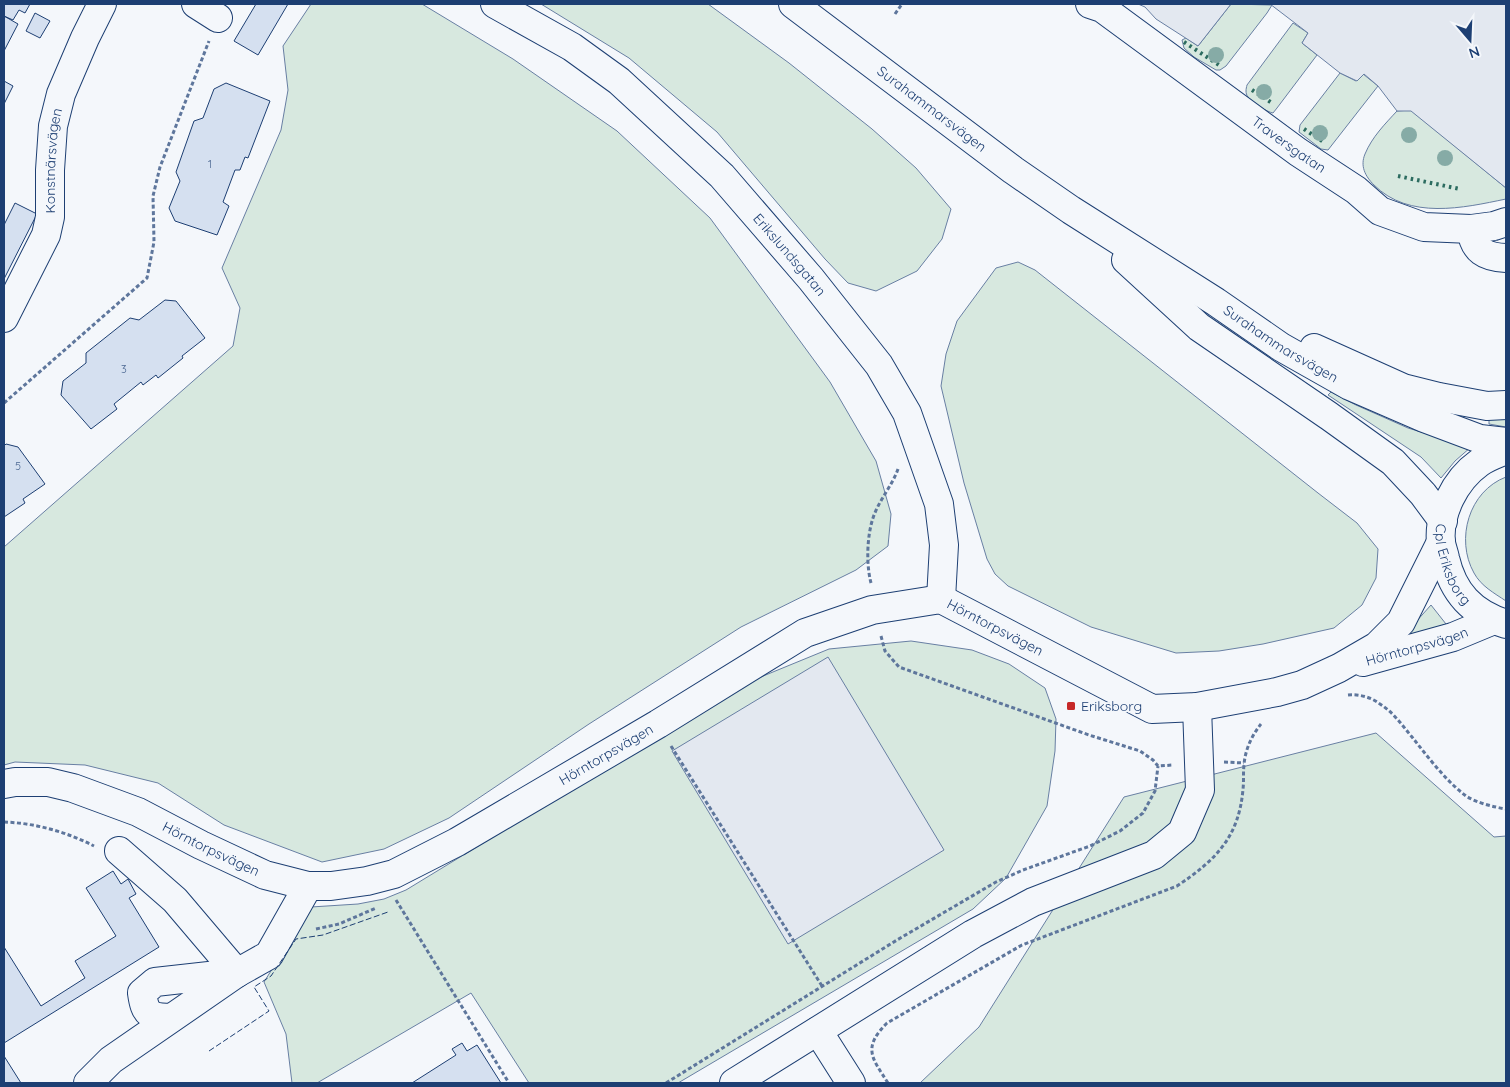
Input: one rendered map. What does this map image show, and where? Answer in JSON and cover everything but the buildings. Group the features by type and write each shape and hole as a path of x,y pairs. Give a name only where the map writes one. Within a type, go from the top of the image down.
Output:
{"street":[{"name":"Konstnärsvägen","path":"4,318 46,235 50,216 50,170 53,126 61,94 102,4"},
{"name":"Erikslundsgatan","path":"495,4 572,47 619,81 722,176 811,279 879,365 907,413 939,504 944,545 941,599"},
{"name":"Surahammarsvägen","path":"793,4 1012,170 1216,302 1281,347 1350,386 1424,418 1480,439 1506,442"},
{"name":"Traversgatan","path":"1090,4 1102,8 1298,152 1356,190 1380,211 1424,227 1471,229 1494,226 1506,222"},
{"name":"Surahammarsvägen","path":"1072,210 1199,327 1393,462 1424,494 1442,532"},
{"path":"1072,210 1197,278 1300,342 1403,388 1487,406 1506,406"},
{"path":"1471,229 1473,241 1482,252 1502,261"},
{"name":"Cpl Eriksborg","path":"1500,622 1474,608 1455,587 1449,575 1442,532 1447,503 1457,485 1477,464 1506,450"},
{"name":"Hörntorpsvägen","path":"4,784 48,782 73,788 138,812 201,845 265,874 308,886 331,886 367,881 395,887 450,846 658,724 805,633 877,609 941,599 1152,709 1197,707 1302,685 1340,668 1377,646 1401,622 1442,532"},
{"name":"Hörntorpsvägen","path":"1340,668 1500,622"},
{"path":"734,1083 973,934 1032,902 1154,855 1182,832 1200,790 1197,707"},
{"path":"119,852 175,900 237,973"},
{"path":"88,1083 111,1060 237,973 269,955 308,886"},
{"path":"171,1018 156,1017 148,1013 143,1005 142,993 155,982 237,973"},
{"path":"818,1031 851,1083"}],"path":[{"path":"895,14 902,4"},
{"path":"4,403 147,278 154,242 153,196 207,11"},
{"path":"666,1083 822,986 996,882 1023,870 1090,846 1120,831 1143,813 1155,791 1158,766 1154,760 1140,751 1089,735 899,667 885,651 879,631 877,609 868,573 868,546 873,518 899,466"},
{"path":"1346,695 1370,698 1380,703 1393,714 1435,766 1467,796 1506,809"},
{"path":"888,1083 872,1059 872,1044 877,1033 886,1023 1022,945 1177,886 1216,856 1230,836 1240,812 1244,763 1252,737 1261,724 1266,721"},
{"path":"658,724 822,986"},
{"path":"1158,766 1227,762 1244,763"},
{"path":"4,822 55,831 76,837 104,852 119,852"},
{"path":"388,903 395,887"},
{"path":"395,887 509,1083"},
{"path":"286,925 305,931 339,924 380,907"}],"shaded area":[{"path":"311,4 422,4 513,59 617,131 710,218 830,382 876,461 891,514 888,546 856,570 741,627 589,724 449,818 384,849 322,862 224,825 158,783 85,765 15,762 4,765 4,547 233,346 240,308 222,268 281,130 288,90 283,46"},
{"path":"541,4 708,4 789,63 872,129 916,168 951,209 942,239 917,271 876,291 848,283 825,259 717,132 629,58"},
{"path":"1138,4 1231,4 1198,46 1156,19 1145,7"},
{"path":"1231,4 1272,5 1226,66 1216,70 1194,57 1184,48 1182,40 1186,38 1198,46"},
{"path":"1270,4 1506,4 1506,188 1411,111 1397,111 1378,86 1364,74 1357,81 1340,73 1302,43 1308,33"},
{"path":"1293,23 1308,33 1302,43 1317,55 1273,113 1263,109 1250,99 1246,94 1247,85"},
{"path":"1340,73 1356,81 1363,74 1378,86 1328,150 1321,149 1299,132 1300,125"},
{"path":"1411,110 1506,188 1506,199 1455,208 1420,207 1403,203 1388,196 1374,185 1363,167 1368,148 1379,131 1397,111"},
{"path":"1018,262 1035,270 1357,523 1378,549 1376,578 1362,605 1334,628 1263,644 1219,651 1176,653 1091,627 1008,586 995,574 987,559 964,483 941,386 946,354 957,321 996,268"},
{"path":"1331,392 1408,428 1471,447 1455,461 1441,478 1421,457 1328,395"},
{"path":"1489,419 1506,419 1506,427 1489,424"},
{"path":"1506,477 1506,601 1480,582 1474,573 1468,560 1466,531 1469,518 1483,493 1493,484"},
{"path":"1431,605 1446,624 1409,638 1405,634"},
{"path":"911,641 972,650 1009,664 1045,688 1056,719 1055,751 1047,806 1006,878 973,909 678,1083 529,1083 471,993 317,1083 292,1083 286,1034 264,982 311,907 358,904 384,899 406,890 751,681 829,649"},
{"path":"828,657 944,850 788,944 672,751"},
{"path":"1376,733 1494,837 1506,836 1506,1083 920,1083 979,1027 1124,797"}],"hedge":[{"path":"1184,42 1219,65"},
{"path":"1252,90 1272,103"},
{"path":"1304,129 1325,143"},
{"path":"1398,176 1460,189"}],"fence":[{"path":"209,1051 269,1011 254,987 271,976 296,939 323,935 388,912"}],"place":[{"name":"Eriksborg","path":"1071,706"}]}
